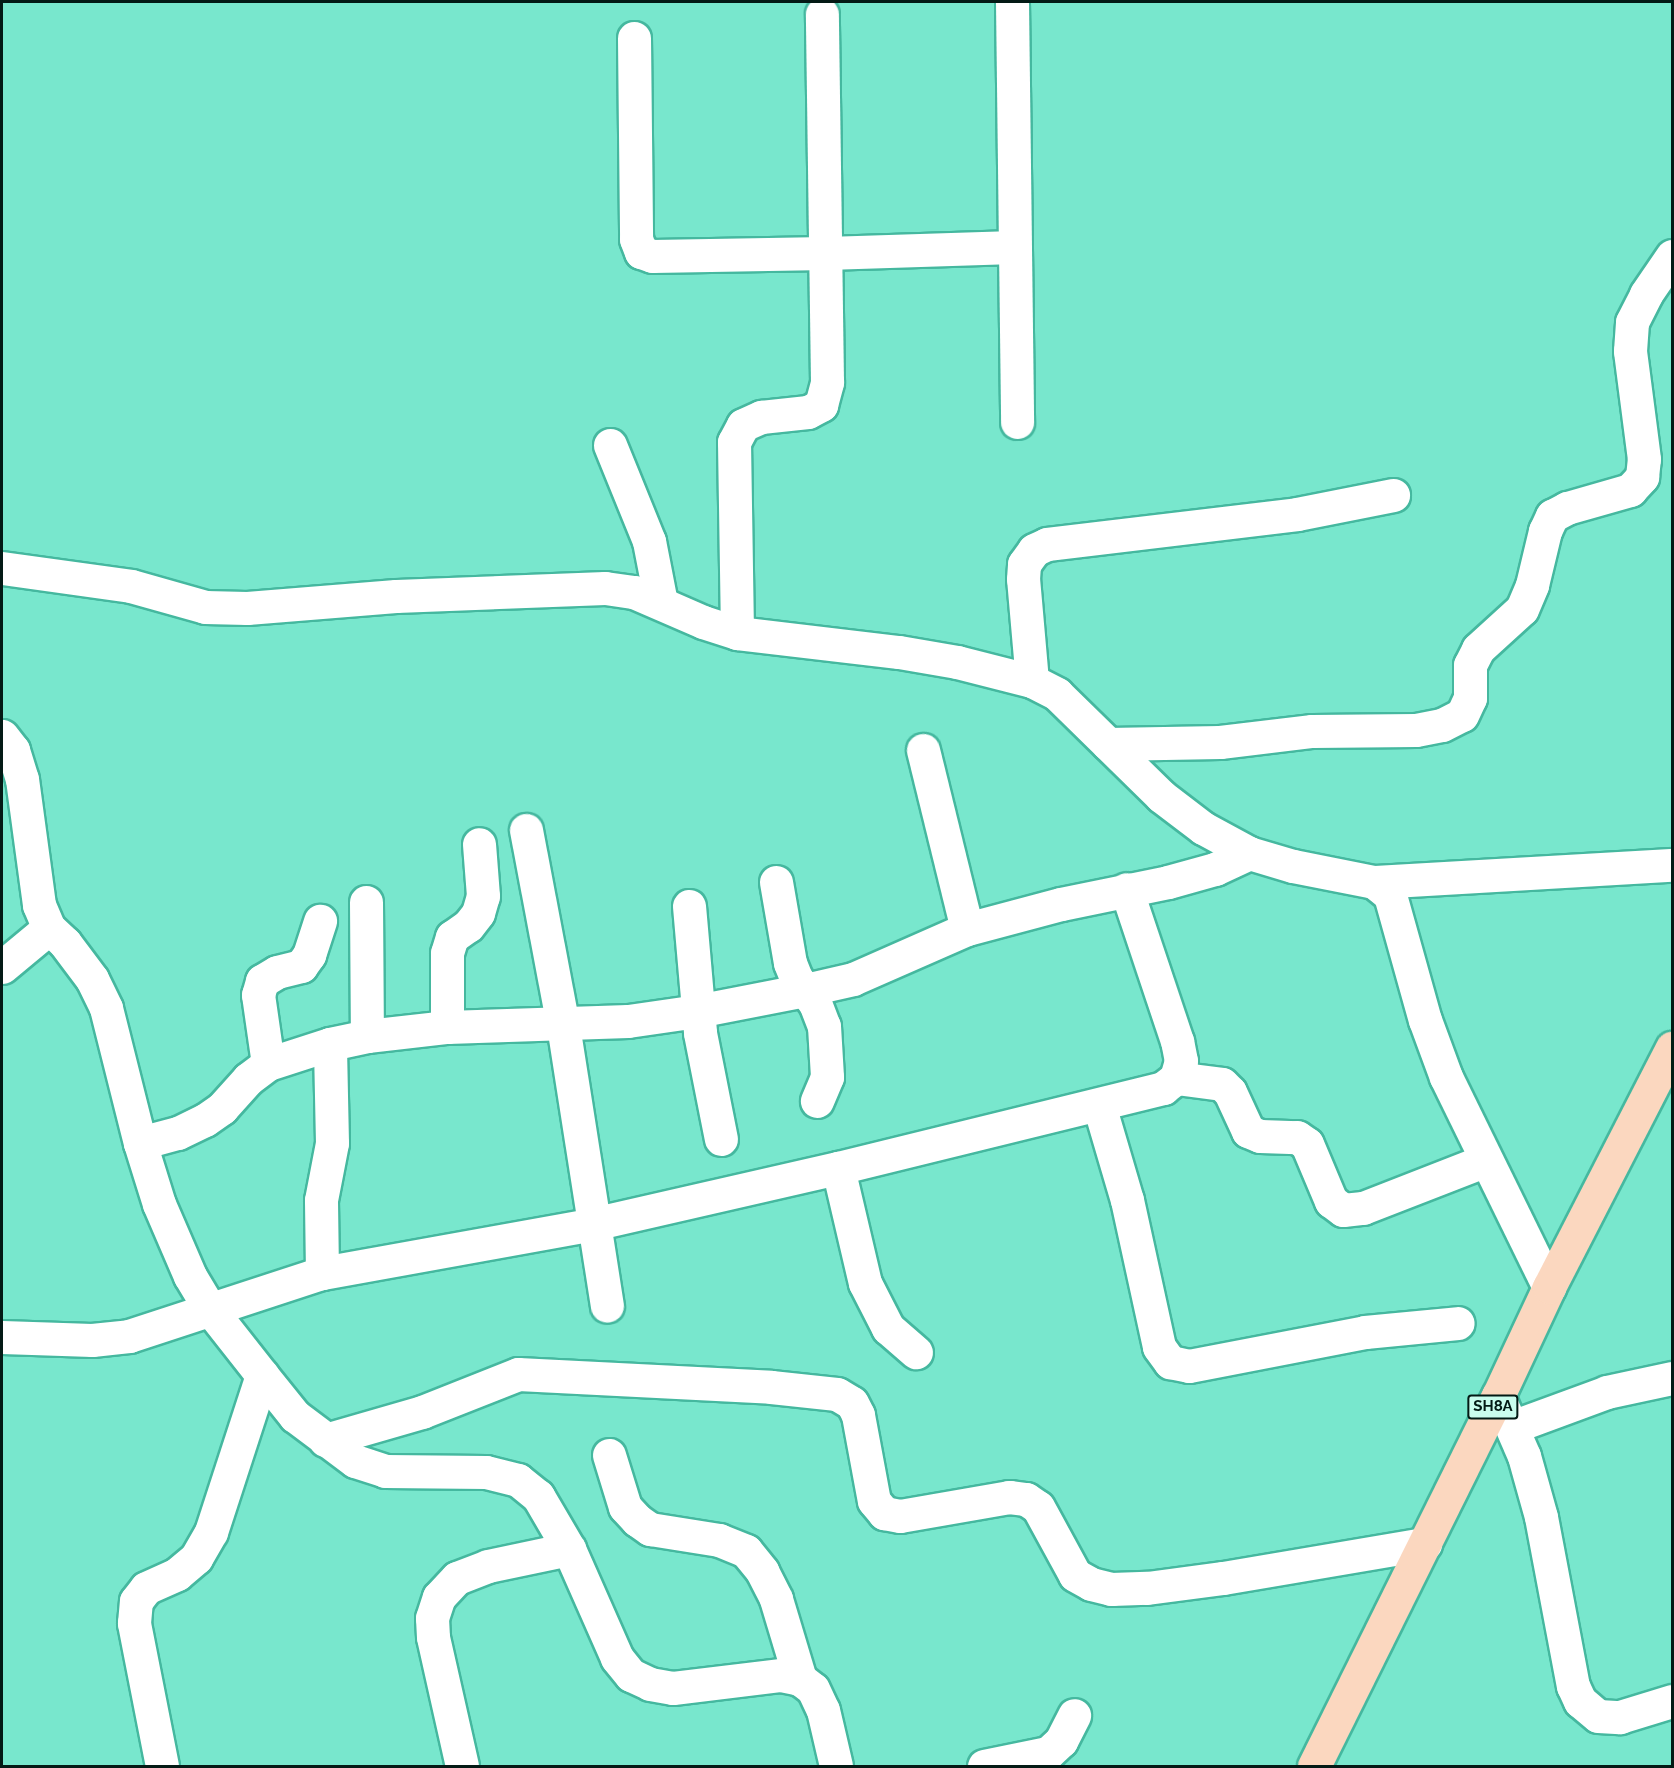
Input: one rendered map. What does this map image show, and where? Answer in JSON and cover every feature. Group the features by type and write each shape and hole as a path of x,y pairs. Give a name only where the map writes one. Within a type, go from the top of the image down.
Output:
{"main road":[{"name":"SH8A","path":"1314,1767 1498,1396 1549,1287 1672,1048"}],"street":[{"path":"1012,2 1017,422"},
{"path":"737,633 734,442 743,425 761,417 808,412 821,405 827,382 822,14"},
{"path":"634,38 636,239 641,252 652,256 826,254 1014,247"},
{"path":"1108,744 1220,742 1312,731 1416,730 1442,725 1462,715 1470,698 1470,665 1478,649 1522,609 1532,585 1545,531 1552,516 1567,508 1630,490 1642,477 1644,459 1630,351 1632,322 1646,294 1672,256"},
{"path":"610,445 649,541 661,603"},
{"path":"1032,681 1023,579 1024,564 1034,550 1047,544 1297,513 1393,495"},
{"path":"2,568 131,586 205,607 247,608 396,596 605,588 634,592 703,622 737,633 899,652 957,662 1032,681 1057,694 1161,796 1203,828 1249,853 1293,866 1374,882 1672,865"},
{"path":"2,736 13,750 22,779 15,821 39,905 49,928 65,943 92,979 106,1008 140,1143 159,1204 190,1276 210,1309 295,1416 355,1461 385,1472 486,1472 518,1480 538,1496 569,1549 617,1658 631,1675 650,1684 674,1688 781,1675 801,1679 813,1689 823,1710 836,1767"},
{"path":"923,750 967,929"},
{"path":"526,830 563,1025 607,1306"},
{"path":"447,1027 447,952 452,937 468,926 478,913 483,896 479,844"},
{"path":"140,1143 178,1133 205,1120 222,1108 248,1079 268,1064 330,1044 367,1036 447,1027 563,1025 628,1021 697,1011 804,990 853,979 967,929 1126,889 1168,882 1215,869 1249,853"},
{"path":"776,882 790,963 804,990 815,1003 824,1026 827,1077 817,1101"},
{"path":"1374,882 1390,895 1425,1020 1446,1077 1549,1287"},
{"path":"2,1337 92,1340 129,1336 322,1273 593,1224 838,1168 1163,1088 1176,1078 1181,1061 1177,1041 1126,889"},
{"path":"366,902 367,1036"},
{"path":"689,906 697,1011 721,1139"},
{"path":"268,1064 258,995 262,981 277,972 301,966 309,955 320,921"},
{"path":"2,967 49,928"},
{"path":"322,1273 321,1200 332,1143 330,1044"},
{"path":"1176,1078 1222,1084 1230,1092 1248,1131 1260,1136 1297,1137 1307,1144 1331,1201 1343,1210 1364,1209 1486,1160"},
{"path":"1100,1105 1127,1200 1159,1347 1170,1362 1190,1366 1365,1332 1458,1323"},
{"path":"838,1168 865,1283 888,1328 916,1352"},
{"path":"325,1440 422,1412 518,1374 771,1387 837,1394 852,1403 858,1414 874,1501 884,1513 900,1515 1009,1497 1026,1499 1038,1507 1075,1575 1091,1584 1111,1589 1147,1588 1223,1578 1425,1544"},
{"path":"162,1767 134,1623 136,1601 146,1588 177,1574 196,1558 211,1532 262,1375"},
{"path":"1512,1427 1606,1392 1672,1378"},
{"path":"1498,1396 1524,1456 1541,1517 1573,1686 1580,1701 1598,1716 1620,1717 1672,1701"},
{"path":"609,1455 625,1507 637,1520 650,1529 719,1540 746,1551 762,1571 776,1599 801,1679"},
{"path":"462,1767 433,1637 432,1618 439,1597 457,1578 488,1566 569,1549"},
{"path":"984,1767 1048,1753 1061,1741 1074,1715"}]}
